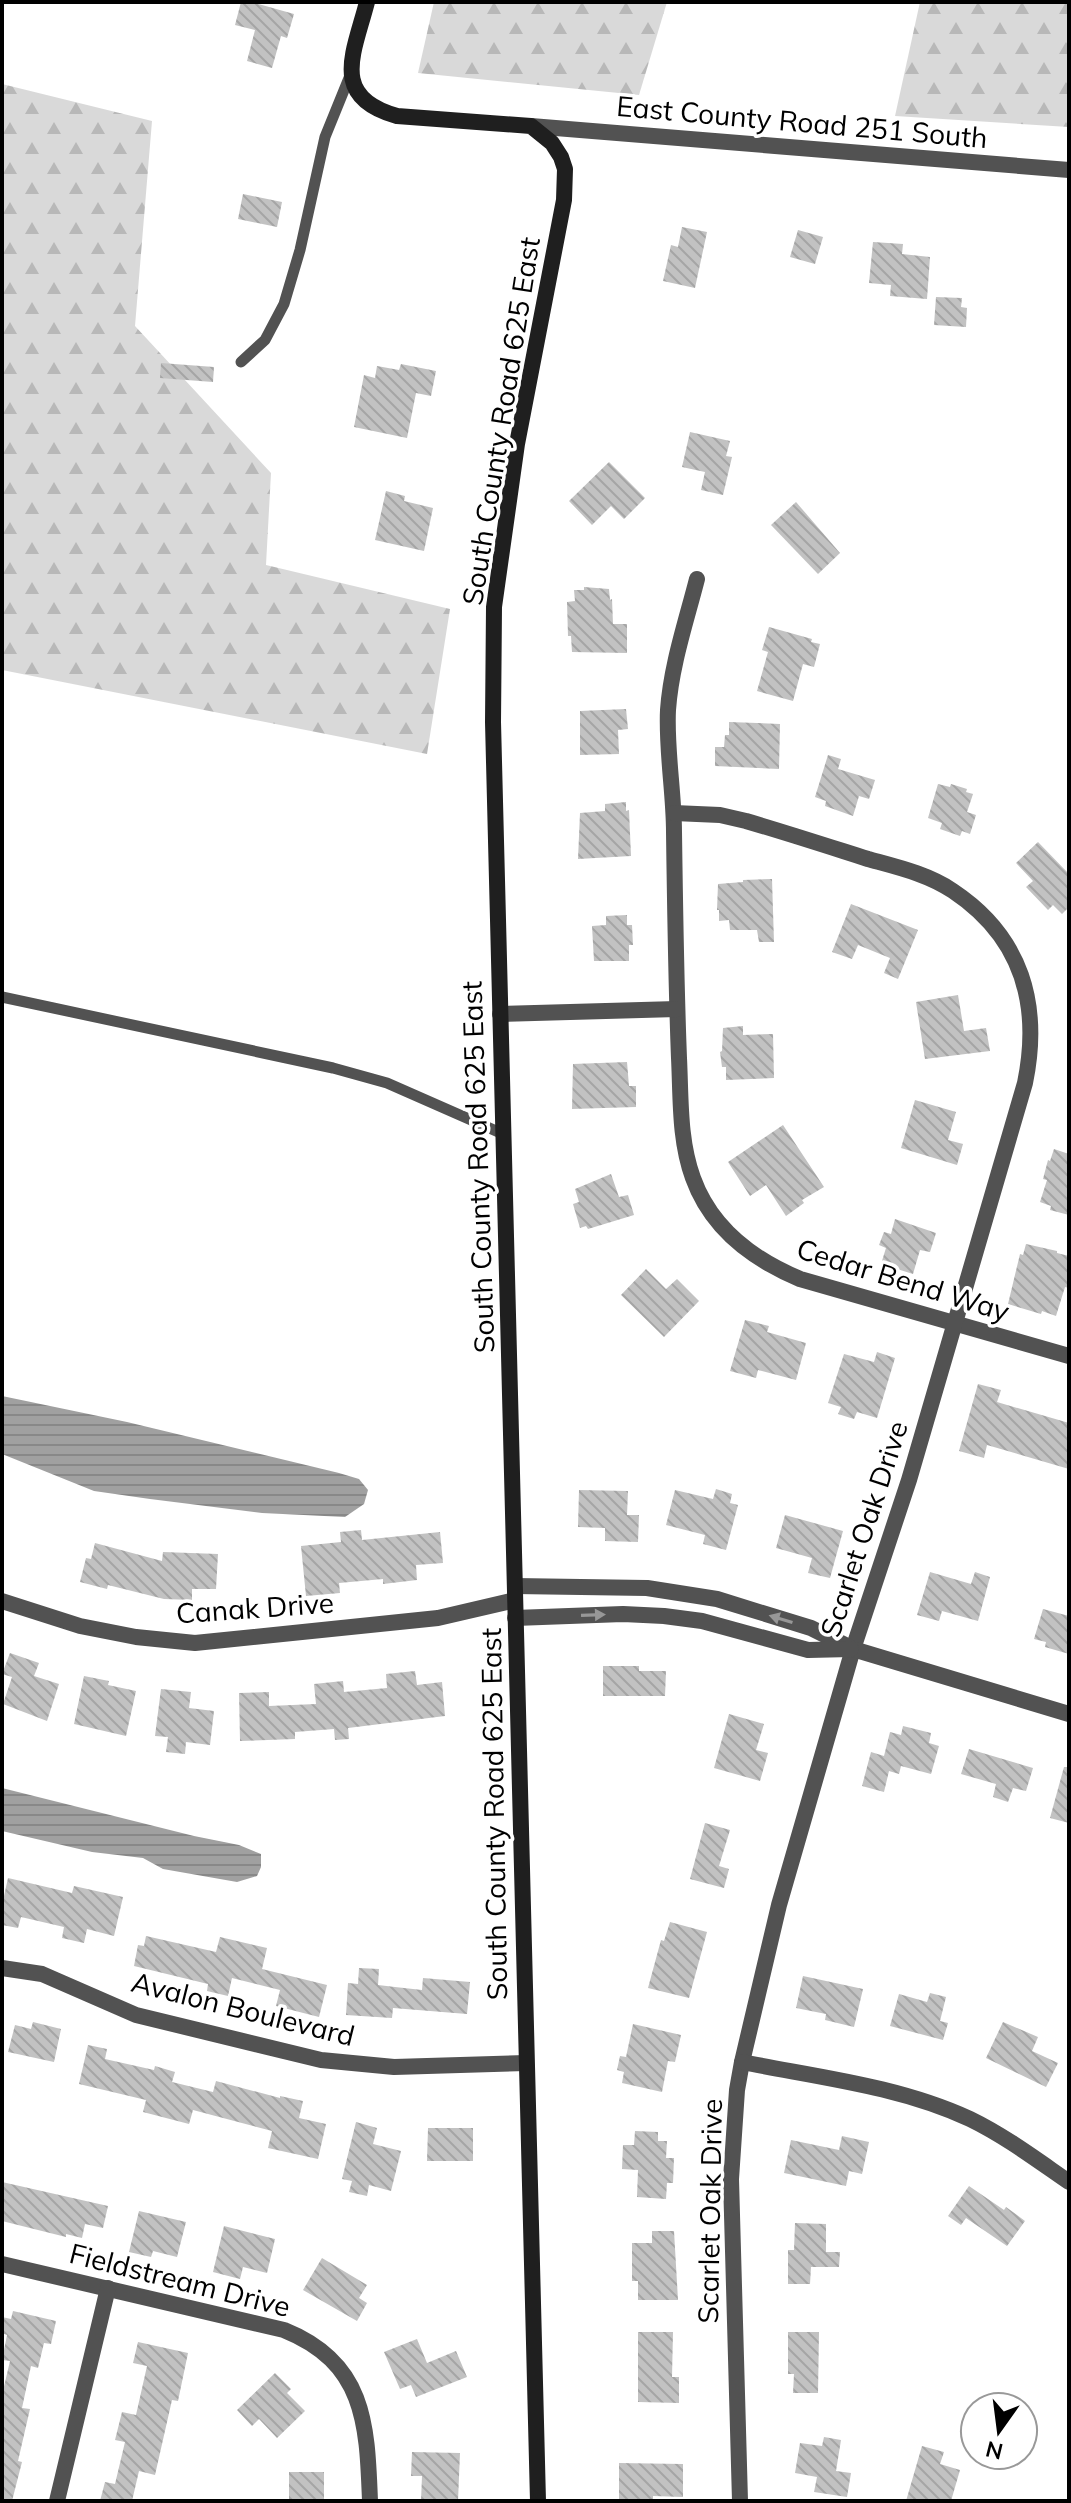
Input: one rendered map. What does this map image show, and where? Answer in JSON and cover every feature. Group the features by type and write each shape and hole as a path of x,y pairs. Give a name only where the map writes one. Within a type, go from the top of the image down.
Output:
{"street":[{"path":"367,2 351,73 353,87 362,98 397,116 531,126"},
{"name":"East County Road 251 South","path":"531,126 1069,170"},
{"name":"South County Road 625 East","path":"531,126 552,143 561,157 566,183 517,444 494,607 493,722 538,2501"},
{"name":"Cedar Bend Way","path":"697,579 674,672 668,712 674,813 677,1009 685,1150 693,1179 706,1206 725,1231 772,1268 800,1279 1069,1356"},
{"name":"Scarlet Oak Drive","path":"674,813 720,815 746,821 925,877 951,890 975,908 995,929 1012,954 1030,1010 1031,1054 1025,1083 909,1480 853,1649 779,1905 742,2062 731,2179 740,2501"},
{"path":"500,1014 677,1009"},
{"name":"Canak Drive","path":"2,1601 80,1626 136,1637 195,1643 438,1618 515,1593 647,1588 717,1599 811,1628 853,1649"},
{"path":"515,1618 623,1614 702,1621 808,1650 853,1649 1069,1714"},
{"name":"Avalon Boulevard","path":"2,1968 42,1974 136,2015 321,2060 394,2067 526,2063"},
{"path":"742,2062 895,2092 969,2119 1026,2151 1069,2182"},
{"name":"Fieldstream Drive","path":"2,2264 284,2330 315,2346 348,2380 359,2401 367,2441 370,2501"},
{"path":"57,2501 108,2288"}],"lane":[{"path":"241,362 265,340 284,304 300,250 325,137 351,73"},
{"path":"2,997 333,1068 387,1083 503,1134"}],"green space":[{"path":"434,2 667,2 639,95 418,73"},
{"path":"920,2 1069,2 1069,127 895,116"},
{"path":"2,84 152,121 135,326 271,473 266,565 450,609 427,754 2,670"}],"shaded area":[{"path":"2,1396 127,1422 339,1473 359,1479 368,1490 364,1504 345,1517 262,1513 94,1491 2,1454"},
{"path":"2,1788 239,1845 261,1854 261,1867 257,1876 237,1882 163,1869 143,1858 92,1852 2,1831"}],"building":[{"path":"241,2 294,14 287,38 281,36 272,68 247,61 255,30 235,25"},
{"path":"243,194 282,202 277,227 238,219"},
{"path":"682,227 707,232 695,288 663,281 671,245 678,247"},
{"path":"798,230 823,237 815,264 790,257"},
{"path":"873,242 903,244 902,254 930,257 927,299 890,296 891,285 869,283"},
{"path":"936,297 962,298 961,307 967,308 966,327 934,325"},
{"path":"161,363 214,367 213,382 160,378"},
{"path":"401,364 436,371 431,396 416,393 407,438 354,427 364,375 375,378 377,366 399,370"},
{"path":"690,432 730,441 726,456 732,457 723,495 701,490 705,472 682,467"},
{"path":"609,462 645,498 624,519 611,506 592,525 569,501"},
{"path":"386,491 405,496 404,501 433,508 424,551 375,540"},
{"path":"796,502 840,553 818,574 771,525"},
{"path":"584,587 609,589 613,624 627,624 627,653 572,652 567,602 575,601 574,590 584,590"},
{"path":"769,627 820,644 814,667 803,664 793,701 757,691 768,652 762,650"},
{"path":"626,709 628,729 618,730 619,754 580,755 580,711"},
{"path":"729,722 780,724 779,769 715,766 715,747 724,747 725,735 729,735"},
{"path":"828,755 841,759 838,769 875,780 869,799 859,796 853,816 825,806 826,801 815,797"},
{"path":"938,784 950,787 951,784 973,794 967,812 976,815 970,834 962,831 960,836 940,829 942,823 928,818"},
{"path":"626,802 631,856 578,859 580,813 605,811 605,804"},
{"path":"1038,842 1069,874 1069,907 1062,914 1053,905 1048,910 1026,887 1033,881 1016,863"},
{"path":"772,879 774,942 759,942 757,930 730,930 729,920 719,921 718,884"},
{"path":"851,904 918,930 898,979 884,973 890,958 858,945 852,959 832,952"},
{"path":"627,915 627,925 632,925 633,945 629,945 629,961 594,961 592,926 606,925 606,916"},
{"path":"958,995 964,1031 986,1028 990,1051 925,1059 916,1002"},
{"path":"743,1026 743,1035 773,1034 774,1078 726,1080 726,1067 722,1067 720,1052 723,1028"},
{"path":"627,1062 629,1086 636,1086 636,1107 572,1109 573,1064"},
{"path":"915,1100 956,1112 948,1140 963,1144 957,1165 901,1148"},
{"path":"783,1125 824,1187 802,1200 804,1203 786,1216 766,1185 750,1196 728,1162"},
{"path":"1054,1149 1069,1154 1069,1215 1050,1210 1051,1206 1040,1202 1047,1180 1043,1179 1048,1160"},
{"path":"611,1174 619,1197 628,1195 634,1215 588,1229 586,1226 580,1228 573,1204 579,1202 575,1189"},
{"path":"895,1219 936,1233 930,1252 920,1250 913,1274 881,1264 886,1248 879,1245 884,1232 891,1234"},
{"path":"1026,1244 1069,1256 1069,1288 1065,1287 1056,1316 1008,1304 1020,1254 1023,1255"},
{"path":"646,1269 666,1289 677,1279 699,1301 664,1337 621,1295"},
{"path":"745,1320 769,1326 767,1332 806,1343 796,1380 758,1370 756,1378 730,1371"},
{"path":"877,1352 895,1358 877,1418 857,1412 854,1419 838,1414 841,1407 828,1403 844,1354 874,1362"},
{"path":"978,1384 1001,1390 997,1402 1069,1423 1069,1469 987,1445 984,1458 959,1451"},
{"path":"716,1489 732,1494 730,1503 738,1505 726,1550 703,1544 705,1535 666,1525 675,1490 713,1499"},
{"path":"579,1490 628,1491 627,1515 639,1515 638,1542 605,1541 605,1528 578,1527"},
{"path":"785,1515 843,1531 830,1578 808,1573 812,1558 776,1548"},
{"path":"361,1530 362,1540 440,1532 443,1563 416,1565 417,1580 383,1584 383,1579 339,1583 340,1593 306,1596 301,1546 341,1542 340,1532"},
{"path":"95,1543 162,1561 163,1552 218,1554 216,1589 192,1589 192,1600 164,1599 108,1585 107,1589 80,1582 86,1558 91,1559"},
{"path":"930,1572 971,1584 975,1572 990,1577 978,1621 942,1611 939,1621 917,1615"},
{"path":"1043,1609 1069,1616 1069,1654 1045,1647 1046,1642 1034,1639"},
{"path":"10,1653 39,1663 34,1676 59,1684 47,1721 3,1704 12,1677 2,1674"},
{"path":"603,1666 639,1666 639,1671 666,1671 665,1696 603,1696"},
{"path":"415,1671 417,1685 442,1682 445,1716 348,1728 349,1739 335,1740 334,1729 295,1732 295,1739 240,1741 239,1693 269,1692 269,1706 316,1704 314,1684 343,1681 344,1692 387,1688 386,1674"},
{"path":"84,1676 136,1691 126,1736 74,1724"},
{"path":"161,1689 191,1692 189,1708 214,1711 210,1745 186,1742 185,1754 166,1752 168,1737 155,1736"},
{"path":"729,1714 764,1724 756,1750 768,1753 760,1781 714,1768"},
{"path":"903,1726 931,1733 929,1743 939,1746 931,1774 901,1766 899,1774 889,1771 884,1792 862,1786 871,1752 884,1756 890,1732 901,1735"},
{"path":"969,1749 1033,1768 1026,1791 1013,1788 1008,1802 993,1797 996,1784 961,1774"},
{"path":"1064,1767 1069,1767 1069,1823 1050,1818"},
{"path":"705,1823 730,1830 719,1866 729,1869 724,1888 690,1879"},
{"path":"8,1878 72,1893 74,1886 123,1897 114,1936 87,1929 84,1943 62,1938 64,1927 21,1917 18,1928 2,1925 2,1905"},
{"path":"670,1922 707,1932 689,1998 648,1988 661,1940 664,1941"},
{"path":"146,1936 216,1952 220,1937 267,1948 262,1969 327,1985 319,2017 276,2006 280,1990 232,1978 228,1996 207,1991 208,1984 134,1966 138,1945 144,1946"},
{"path":"359,1968 379,1969 378,1985 422,1990 423,1978 470,1982 467,2014 393,2008 392,2018 346,2015 348,1983 358,1984"},
{"path":"803,1976 863,1989 854,2027 825,2020 826,2014 796,2008"},
{"path":"930,1993 946,1997 940,2021 948,2023 943,2040 890,2026 899,1994 927,2002"},
{"path":"33,2022 61,2029 54,2062 8,2052 15,2025 31,2029"},
{"path":"1003,2022 1038,2037 1032,2051 1058,2063 1046,2087 986,2058"},
{"path":"633,2024 681,2035 675,2062 668,2061 662,2092 622,2083 624,2072 617,2070 620,2056 626,2057"},
{"path":"88,2045 107,2049 105,2059 175,2072 172,2082 213,2092 216,2081 303,2101 299,2118 326,2124 318,2159 268,2148 272,2131 193,2110 189,2124 143,2112 146,2100 79,2084"},
{"path":"356,2122 377,2128 373,2144 401,2151 391,2191 369,2185 367,2196 349,2192 352,2181 342,2179"},
{"path":"428,2128 473,2128 473,2161 427,2161"},
{"path":"635,2131 658,2132 658,2141 667,2141 666,2158 674,2158 673,2183 667,2183 666,2199 637,2197 638,2170 622,2169 623,2145 634,2145"},
{"path":"842,2136 869,2142 862,2174 849,2171 846,2186 784,2173 791,2140 839,2150"},
{"path":"2,2182 108,2206 103,2228 85,2224 82,2238 66,2234 66,2237 2,2221"},
{"path":"969,2186 1025,2221 1007,2246 966,2218 961,2225 948,2216"},
{"path":"139,2211 186,2222 177,2257 153,2251 151,2257 129,2252"},
{"path":"795,2223 826,2224 826,2252 840,2252 839,2267 811,2267 810,2284 788,2284 788,2250 794,2250"},
{"path":"224,2226 275,2239 267,2273 243,2267 240,2279 213,2272"},
{"path":"652,2231 674,2231 678,2300 638,2300 638,2281 632,2281 632,2243 652,2243"},
{"path":"322,2258 367,2285 359,2298 367,2303 357,2321 303,2290"},
{"path":"13,2311 56,2321 51,2344 44,2343 38,2368 31,2366 22,2408 30,2409 18,2461 22,2462 12,2501 2,2501 2,2395 10,2361 2,2360 7,2335 2,2333 2,2317 11,2319"},
{"path":"638,2332 673,2332 672,2377 679,2377 679,2403 638,2402"},
{"path":"788,2332 819,2332 818,2393 793,2393 794,2374 788,2374"},
{"path":"417,2339 427,2363 456,2351 467,2377 416,2397 411,2385 400,2389 384,2352"},
{"path":"138,2342 188,2353 178,2401 172,2400 155,2475 139,2471 132,2501 100,2501 105,2482 115,2484 125,2442 115,2440 122,2412 136,2415 147,2366 133,2363"},
{"path":"275,2373 291,2389 287,2393 305,2411 277,2438 259,2419 252,2426 237,2410"},
{"path":"824,2437 841,2440 836,2471 851,2473 847,2497 814,2492 817,2477 795,2473 800,2443 822,2446"},
{"path":"922,2446 944,2452 940,2464 960,2471 951,2501 906,2501"},
{"path":"412,2452 460,2453 458,2501 421,2501 422,2476 411,2476"},
{"path":"619,2463 683,2464 683,2497 653,2496 653,2501 619,2501"},
{"path":"289,2472 324,2472 324,2501 289,2501"}]}
